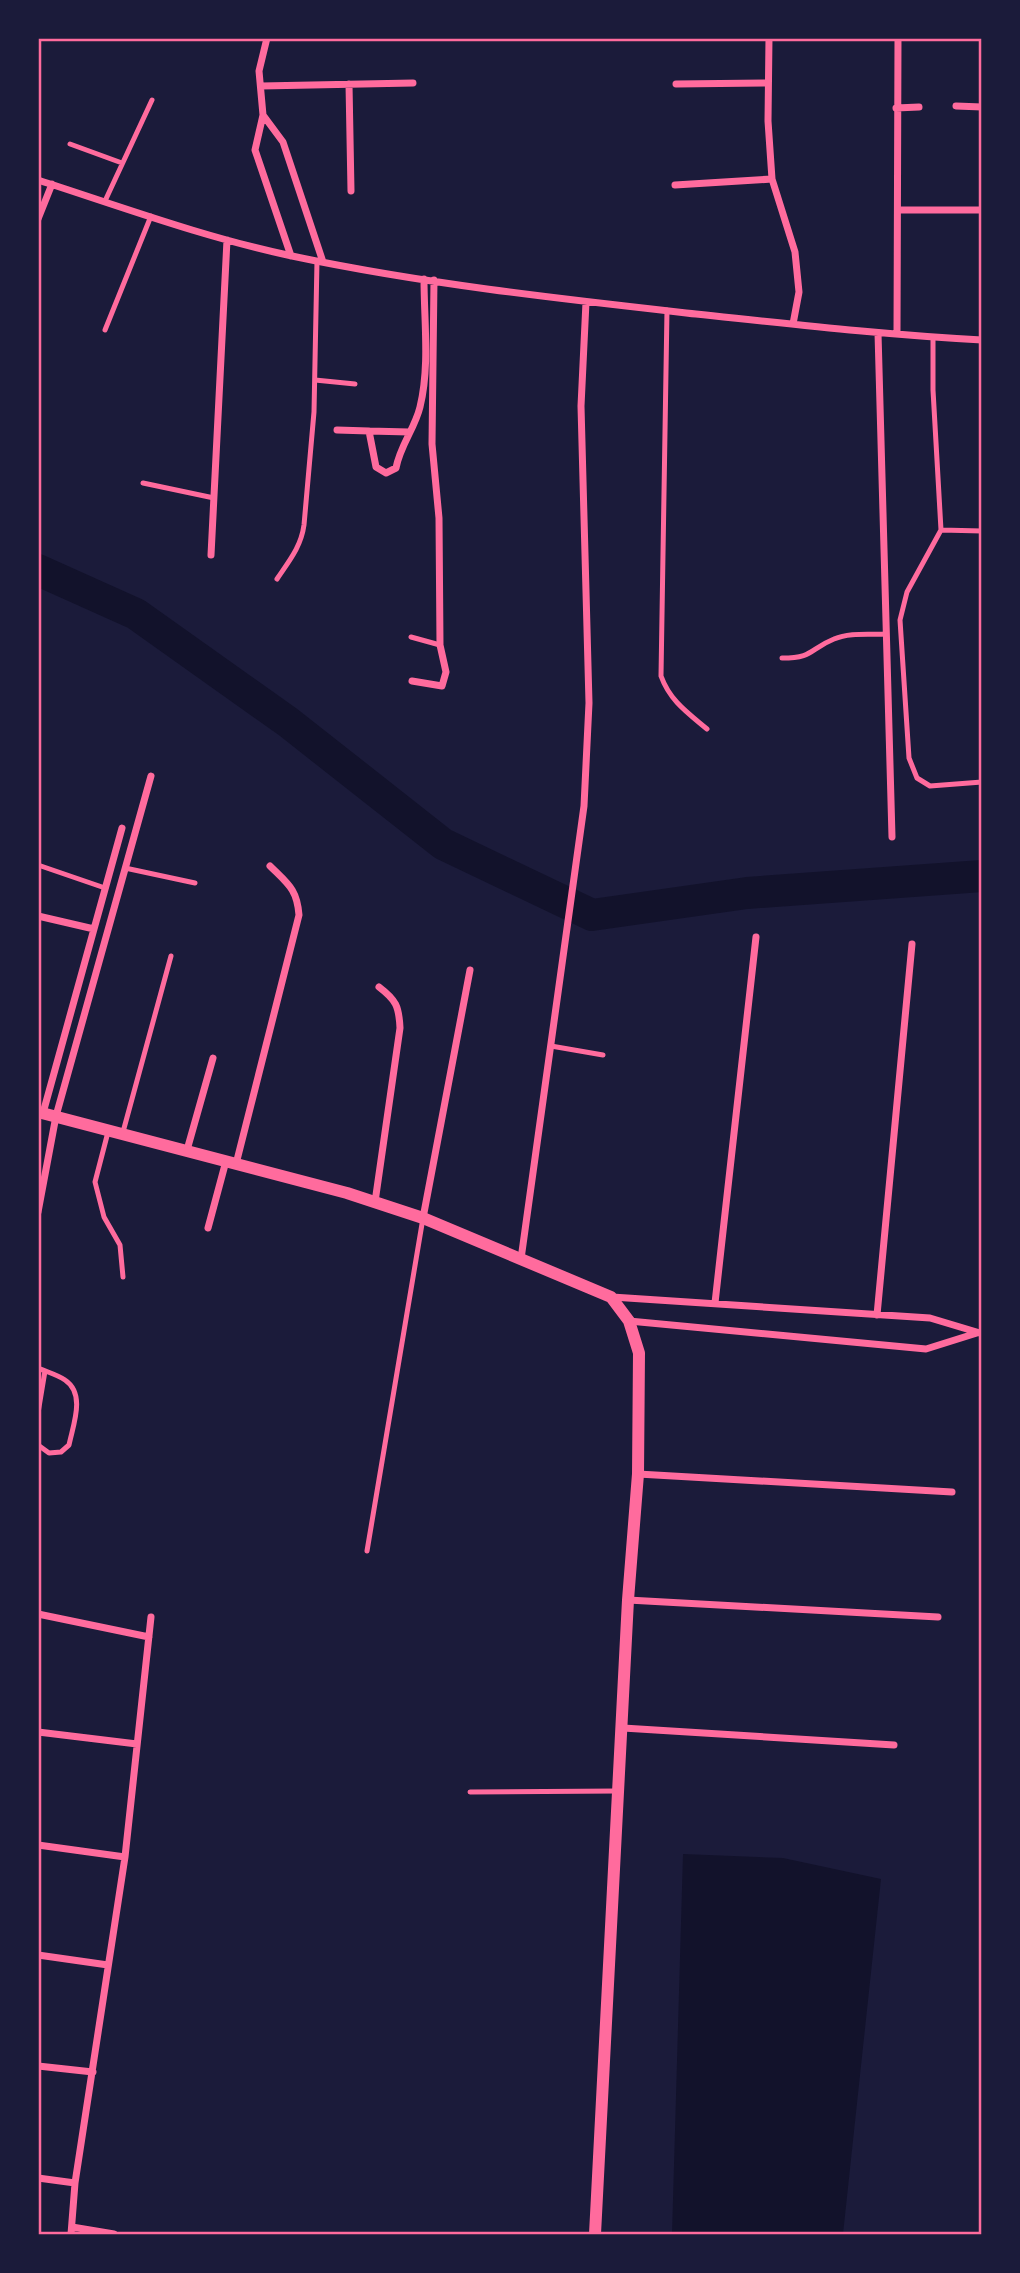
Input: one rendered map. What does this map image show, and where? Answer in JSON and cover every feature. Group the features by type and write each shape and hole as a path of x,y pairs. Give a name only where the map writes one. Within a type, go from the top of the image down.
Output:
{"street":[{"path":"267,38 259,71 263,115 255,150 291,256"},
{"path":"769,38 772,179 794,252 799,292 793,324"},
{"path":"897,334 898,38"},
{"path":"261,86 413,83"},
{"path":"676,84 768,83"},
{"path":"349,84 351,191"},
{"path":"956,106 982,107"},
{"path":"896,108 919,107"},
{"path":"263,115 283,142 320,261"},
{"path":"675,184 772,179"},
{"path":"38,180 227,240 291,256 424,279 586,302 878,333 982,340"},
{"path":"38,219 52,184"},
{"path":"898,210 982,209"},
{"path":"211,555 227,240"},
{"path":"369,431 376,467 386,473 393,472 416,421 422,396 425,353 424,279"},
{"path":"412,681 442,686 446,671 440,645 439,518 432,444 434,280"},
{"path":"521,1260 584,806 589,703 581,406 586,302"},
{"path":"878,333 892,837"},
{"path":"337,429 409,432"},
{"path":"46,1114 125,868 151,776"},
{"path":"38,1212 46,1114 122,828"},
{"path":"208,1227 231,1162 299,915 298,898 270,866"},
{"path":"38,916 94,929"},
{"path":"715,1303 756,937"},
{"path":"877,1315 912,944"},
{"path":"423,1218 470,970"},
{"path":"375,1202 400,1028 399,1010 393,998 379,987"},
{"path":"187,1150 213,1058"},
{"path":"46,1114 375,1202 423,1218 611,1297 930,1318 981,1332"},
{"path":"595,2235 628,1600 638,1474 639,1353 629,1321 611,1297"},
{"path":"629,1321 926,1349 981,1332"},
{"path":"638,1474 952,1492"},
{"path":"628,1600 938,1617"},
{"path":"38,1615 149,1637"},
{"path":"114,2235 71,2231 75,2183 125,1857 151,1617"},
{"path":"623,1728 894,1745"},
{"path":"38,1732 137,1744"},
{"path":"38,1844 125,1857"},
{"path":"38,1955 108,1965"},
{"path":"38,2066 93,2072"},
{"path":"38,2178 75,2183"}],"lane":[{"path":"105,201 152,100"},
{"path":"70,144 122,163"},
{"path":"105,330 151,216"},
{"path":"277,579 302,539 312,451 320,261"},
{"path":"667,310 661,676 667,692 676,703 707,729"},
{"path":"933,338 933,390 941,530 907,592 900,620 909,758 917,778 930,786 982,782"},
{"path":"315,380 355,384"},
{"path":"144,483 214,498"},
{"path":"941,530 982,531"},
{"path":"782,658 800,658 835,638 886,634"},
{"path":"411,637 440,645"},
{"path":"38,865 105,888"},
{"path":"125,868 195,883"},
{"path":"123,1133 172,956"},
{"path":"551,1046 603,1055"},
{"path":"108,1129 95,1182 104,1217 120,1245 123,1277"},
{"path":"367,1551 423,1218"},
{"path":"38,1368 65,1380 74,1388 78,1400 69,1445 61,1452 49,1453 38,1445"},
{"path":"38,1413 46,1371"},
{"path":"470,1792 620,1791"}],"shaded area":[{"path":"683,1854 783,1858 881,1879 843,2234 672,2234"}],"waterway":[{"path":"38,570 136,614 288,722 443,844 592,915 747,893 982,876"}]}
